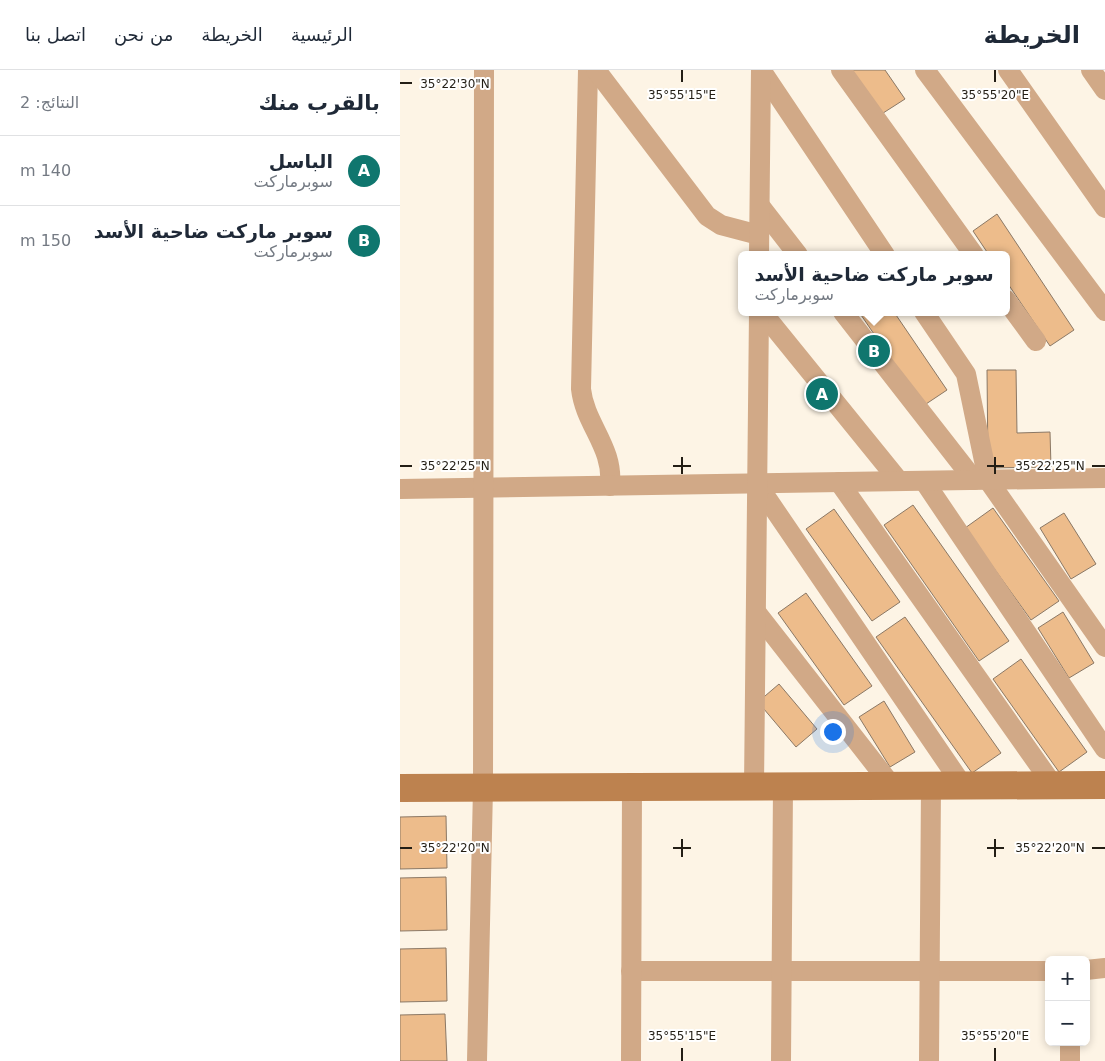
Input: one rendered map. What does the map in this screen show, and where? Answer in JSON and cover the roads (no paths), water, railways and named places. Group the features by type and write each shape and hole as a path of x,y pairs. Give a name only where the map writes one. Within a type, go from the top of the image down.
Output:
{"main road":[{"path":"400,788 1105,785"}],"street":[{"path":"478,1061 483,788 484,70"},
{"path":"588,70 581,389 585,408 608,457 610,486"},
{"path":"596,70 706,216 721,225 759,235"},
{"path":"759,251 761,70"},
{"path":"761,70 883,251"},
{"path":"841,70 971,251"},
{"path":"925,70 1105,311"},
{"path":"1008,70 1105,208"},
{"path":"1091,70 1105,90"},
{"path":"760,206 795,251"},
{"path":"1010,305 1036,341"},
{"path":"754,786 760,316"},
{"path":"763,316 899,481"},
{"path":"846,316 981,480 1105,647"},
{"path":"927,316 966,374 981,480"},
{"path":"400,489 1105,478"},
{"path":"924,481 1105,749"},
{"path":"839,482 1053,785"},
{"path":"757,484 963,786"},
{"path":"756,612 892,786"},
{"path":"781,1061 783,786"},
{"path":"929,1061 931,786"},
{"path":"631,1061 632,787"},
{"path":"1090,970 1105,968"},
{"path":"631,971 1045,971"},
{"path":"1070,1046 1070,1061"}],"place":[{"name":"سوبر ماركت ضاحية الأسد","path":"874,351"},
{"name":"الباسل","path":"822,394"}]}
